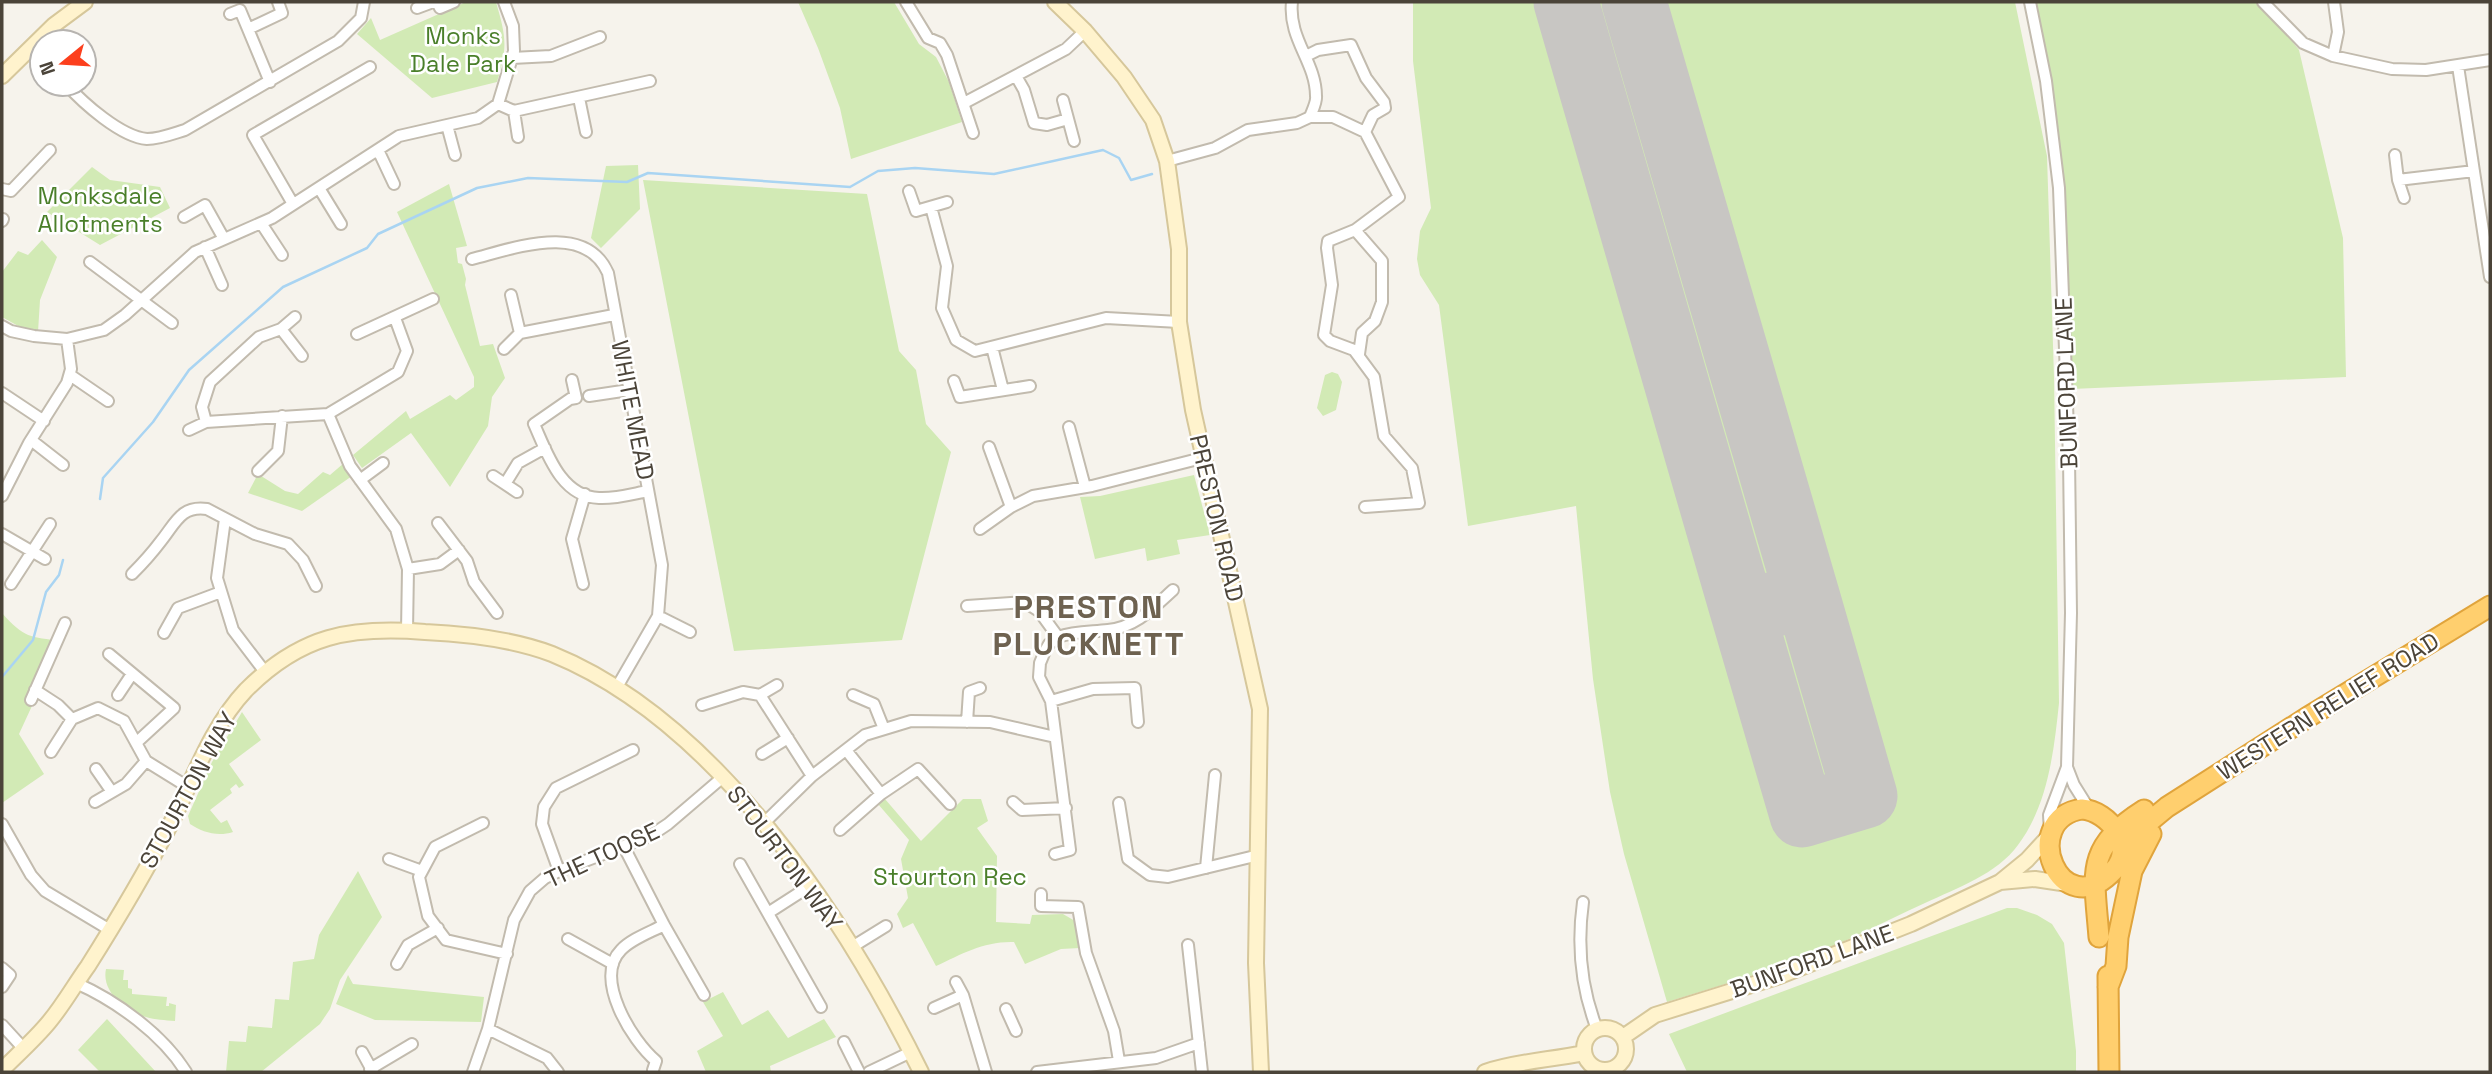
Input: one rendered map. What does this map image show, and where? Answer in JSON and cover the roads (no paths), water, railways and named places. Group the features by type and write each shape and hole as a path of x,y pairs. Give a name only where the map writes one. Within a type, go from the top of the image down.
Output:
{"highway":[{"name":"WESTERN RELIEF ROAD","path":"2122,859 2138,831 2166,807 2490,606"},
{"path":"2108,987 2116,966 2118,937 2132,871 2153,831 2180,809 2189,793"},
{"name":"WESTERN RELIEF ROAD","path":"2092,810 2144,810 2166,807"},
{"path":"2107,957 2099,937 2069,885 2053,864 2049,851 2050,835 2064,816 2075,810 2092,810 2116,830 2122,859 2123,871 2107,957 2109,1072"},
{"path":"2099,937 2095,884 2098,853 2116,830 2144,810"},
{"path":"2069,885 2088,887 2095,884 2108,877 2122,859"}],"street":[{"path":"52,28 85,2"},
{"path":"248,29 282,13 278,2"},
{"path":"78,98 132,136 162,138 184,130 338,41 361,18 364,2"},
{"path":"417,8 435,2 440,8 454,2"},
{"path":"2,326 34,336 67,340 104,330 195,252 261,223 398,136 478,118 498,104 512,58 513,26 504,2"},
{"path":"906,2 928,38 940,43 947,55 973,133"},
{"name":"PRESTON ROAD","path":"1055,2 1085,31 1124,77 1153,120 1167,160 1179,249 1179,322 1202,458 1260,709 1256,963 1261,1072"},
{"path":"1292,2 1290,14 1297,43 1306,57 1317,97 1333,117"},
{"name":"BUNFORD LANE","path":"1623,1037 1655,1015 1780,976 1866,944 2000,882 2027,860 2050,835 2049,816 2067,768 2071,613 2062,245 2051,120 2031,2"},
{"path":"2263,2 2303,43 2333,56 2392,69 2426,69 2490,60"},
{"path":"2333,56 2338,32 2334,2"},
{"path":"235,12 248,29 270,82"},
{"path":"964,103 1066,49 1085,31"},
{"path":"512,58 551,55 600,37"},
{"path":"1306,57 1318,50 1351,44 1366,78 1384,102 1385,108 1373,115 1365,132"},
{"path":"2,76 28,57"},
{"path":"2458,66 2490,277"},
{"path":"241,141 370,67"},
{"path":"1016,76 1024,90 1034,123 1047,125 1068,119"},
{"path":"498,104 514,111 579,99 650,81"},
{"path":"1310,117 1317,97"},
{"path":"579,99 586,132"},
{"path":"1063,100 1074,141"},
{"path":"514,111 518,137"},
{"path":"1167,160 1214,148 1248,130 1297,123 1310,117 1333,117 1365,132 1399,197 1355,230 1328,241 1326,247 1332,285 1324,335 1330,341 1359,354 1374,377 1384,436 1412,468 1419,503 1365,507"},
{"path":"447,125 455,155"},
{"path":"253,135 293,204"},
{"path":"2,189 11,191 50,150"},
{"path":"378,150 394,184"},
{"path":"2395,155 2398,180 2404,198"},
{"path":"2398,180 2474,170"},
{"path":"319,188 341,224"},
{"path":"909,191 916,211 947,202"},
{"path":"184,217 205,205 224,239"},
{"path":"931,207 947,266 942,308 956,340 975,351 1107,318 1179,322"},
{"path":"261,223 282,255"},
{"path":"1355,230 1382,261 1382,302 1375,321 1362,333 1359,354"},
{"name":"WHITE MEAD","path":"472,259 517,248 563,242 578,244 594,252 608,274 662,565 662,595 658,616 617,687"},
{"path":"205,247 222,285"},
{"path":"90,262 172,323"},
{"path":"511,295 520,333"},
{"path":"357,334 433,299"},
{"path":"504,349 520,333 614,314"},
{"path":"206,422 202,407 210,382 259,337 281,329 295,317"},
{"path":"189,430 206,422 328,414 398,372 407,351 395,318"},
{"path":"281,329 302,356"},
{"path":"2,496 6,475 44,421 70,375 67,340"},
{"path":"992,346 1003,390"},
{"path":"70,375 108,401"},
{"path":"572,380 582,397"},
{"path":"954,381 960,397 1030,386"},
{"path":"629,390 570,399 534,424 562,478 576,491 597,498 648,491"},
{"path":"2,393 44,421"},
{"path":"328,414 350,466 396,529 408,569 407,631"},
{"path":"258,471 278,451 282,416"},
{"path":"1069,428 1085,487"},
{"path":"31,440 63,465"},
{"path":"989,447 1011,507"},
{"path":"505,484 518,463 545,448"},
{"path":"980,529 1032,496 1085,487 1202,458"},
{"path":"360,480 383,463"},
{"path":"493,476 517,492"},
{"path":"583,584 572,539 585,495"},
{"path":"132,574 164,538 174,520 184,512 198,508 206,509 255,534 288,544 303,560 316,586"},
{"path":"225,519 216,578 233,630 265,673"},
{"path":"438,523 467,561 474,582 497,612"},
{"path":"11,584 50,524"},
{"path":"2,534 45,559"},
{"path":"408,569 440,564 459,550"},
{"path":"1055,854 1072,851 1051,701 1039,677 1040,663 1049,644 1058,637 1131,624 1145,617 1173,590"},
{"path":"164,633 178,608 221,592"},
{"path":"967,606 1024,602 1039,611 1058,637"},
{"path":"658,616 690,632"},
{"path":"65,623 33,695 58,705 72,719"},
{"name":"STOURTON WAY","path":"2,1070 50,1021 110,930 231,708 265,673 297,650 322,639 352,632 407,631 449,633 526,646 551,654 617,687 698,751 764,823 810,886 852,947 921,1072"},
{"path":"108,654 174,708 136,743"},
{"path":"118,695 132,674"},
{"path":"702,705 743,692 760,695 777,685"},
{"path":"967,722 969,692 980,688"},
{"path":"1051,701 1093,689 1135,688 1138,722"},
{"path":"760,695 812,776"},
{"path":"853,695 874,704 884,729"},
{"path":"51,752 72,719 98,708 124,721 146,761 188,787"},
{"path":"764,823 812,776 865,735 911,721 990,722 1055,737"},
{"path":"762,754 788,738"},
{"path":"559,871 542,824 544,807 556,788 633,750"},
{"path":"846,750 881,794"},
{"path":"94,802 126,784 146,761"},
{"name":"BUNFORD LANE","path":"2067,768 2074,785 2092,810"},
{"path":"96,769 111,792"},
{"path":"840,830 881,794 918,769 950,804"},
{"path":"1206,868 1215,775"},
{"name":"THE TOOSE","path":"473,1072 488,1030 514,920 530,891 545,878 559,871 650,836 723,777"},
{"path":"1013,802 1022,810 1066,808"},
{"path":"1119,803 1127,815 1128,859 1150,875 1168,877 1259,855"},
{"path":"482,823 435,847 419,877 428,916 446,940 507,954"},
{"path":"2,824 6,846 45,891 110,930"},
{"path":"624,847 704,995"},
{"path":"389,859 422,871"},
{"path":"740,864 819,1007"},
{"name":"BUNFORD LANE","path":"2000,882 2035,879 2069,885"},
{"path":"768,913 810,886"},
{"path":"1041,894 1041,906 1078,907 1086,953 1114,1031 1119,1061"},
{"path":"1583,902 1581,960 1584,986 1597,1029"},
{"path":"653,1070 656,1061 644,1052 613,998 610,969 620,950 664,925"},
{"path":"852,947 887,926"},
{"path":"397,964 408,945 438,928"},
{"path":"568,939 613,964"},
{"path":"1188,945 1202,1072"},
{"path":"2,968 10,975 2,987"},
{"path":"956,982 963,995 986,1072"},
{"path":"76,983 145,1026 165,1044 186,1072"},
{"path":"934,1008 963,995"},
{"path":"1006,1009 1016,1031"},
{"path":"2,1025 24,1049"},
{"path":"1608,1027 1623,1037 1627,1050 1616,1068 1609,1071 1596,1068 1586,1059 1584,1053 1586,1038 1597,1029 1608,1027"},
{"path":"488,1030 547,1058 558,1072"},
{"path":"844,1042 859,1072"},
{"path":"1038,1072 1156,1058 1199,1042"},
{"path":"362,1052 372,1070 412,1044"},
{"path":"869,1072 911,1052"},
{"path":"1485,1072 1515,1063 1584,1053"}],"waterway":[{"path":"100,499 103,478 153,422 189,370 283,287 367,248 378,234 477,188 528,178 627,182 648,173 850,187 878,171 915,168 994,174 1103,150 1119,158 1131,180 1152,174"},
{"path":"2,677 33,640 46,592 59,575 63,560"}],"district":[{"name":"PRESTON PLUCKNETT","path":"1089,626"}],"park label":[{"name":"Monks Dale Park","path":"463,49"},
{"name":"Monksdale Allotments","path":"100,209"},
{"name":"Stourton Rec","path":"950,876"}]}
